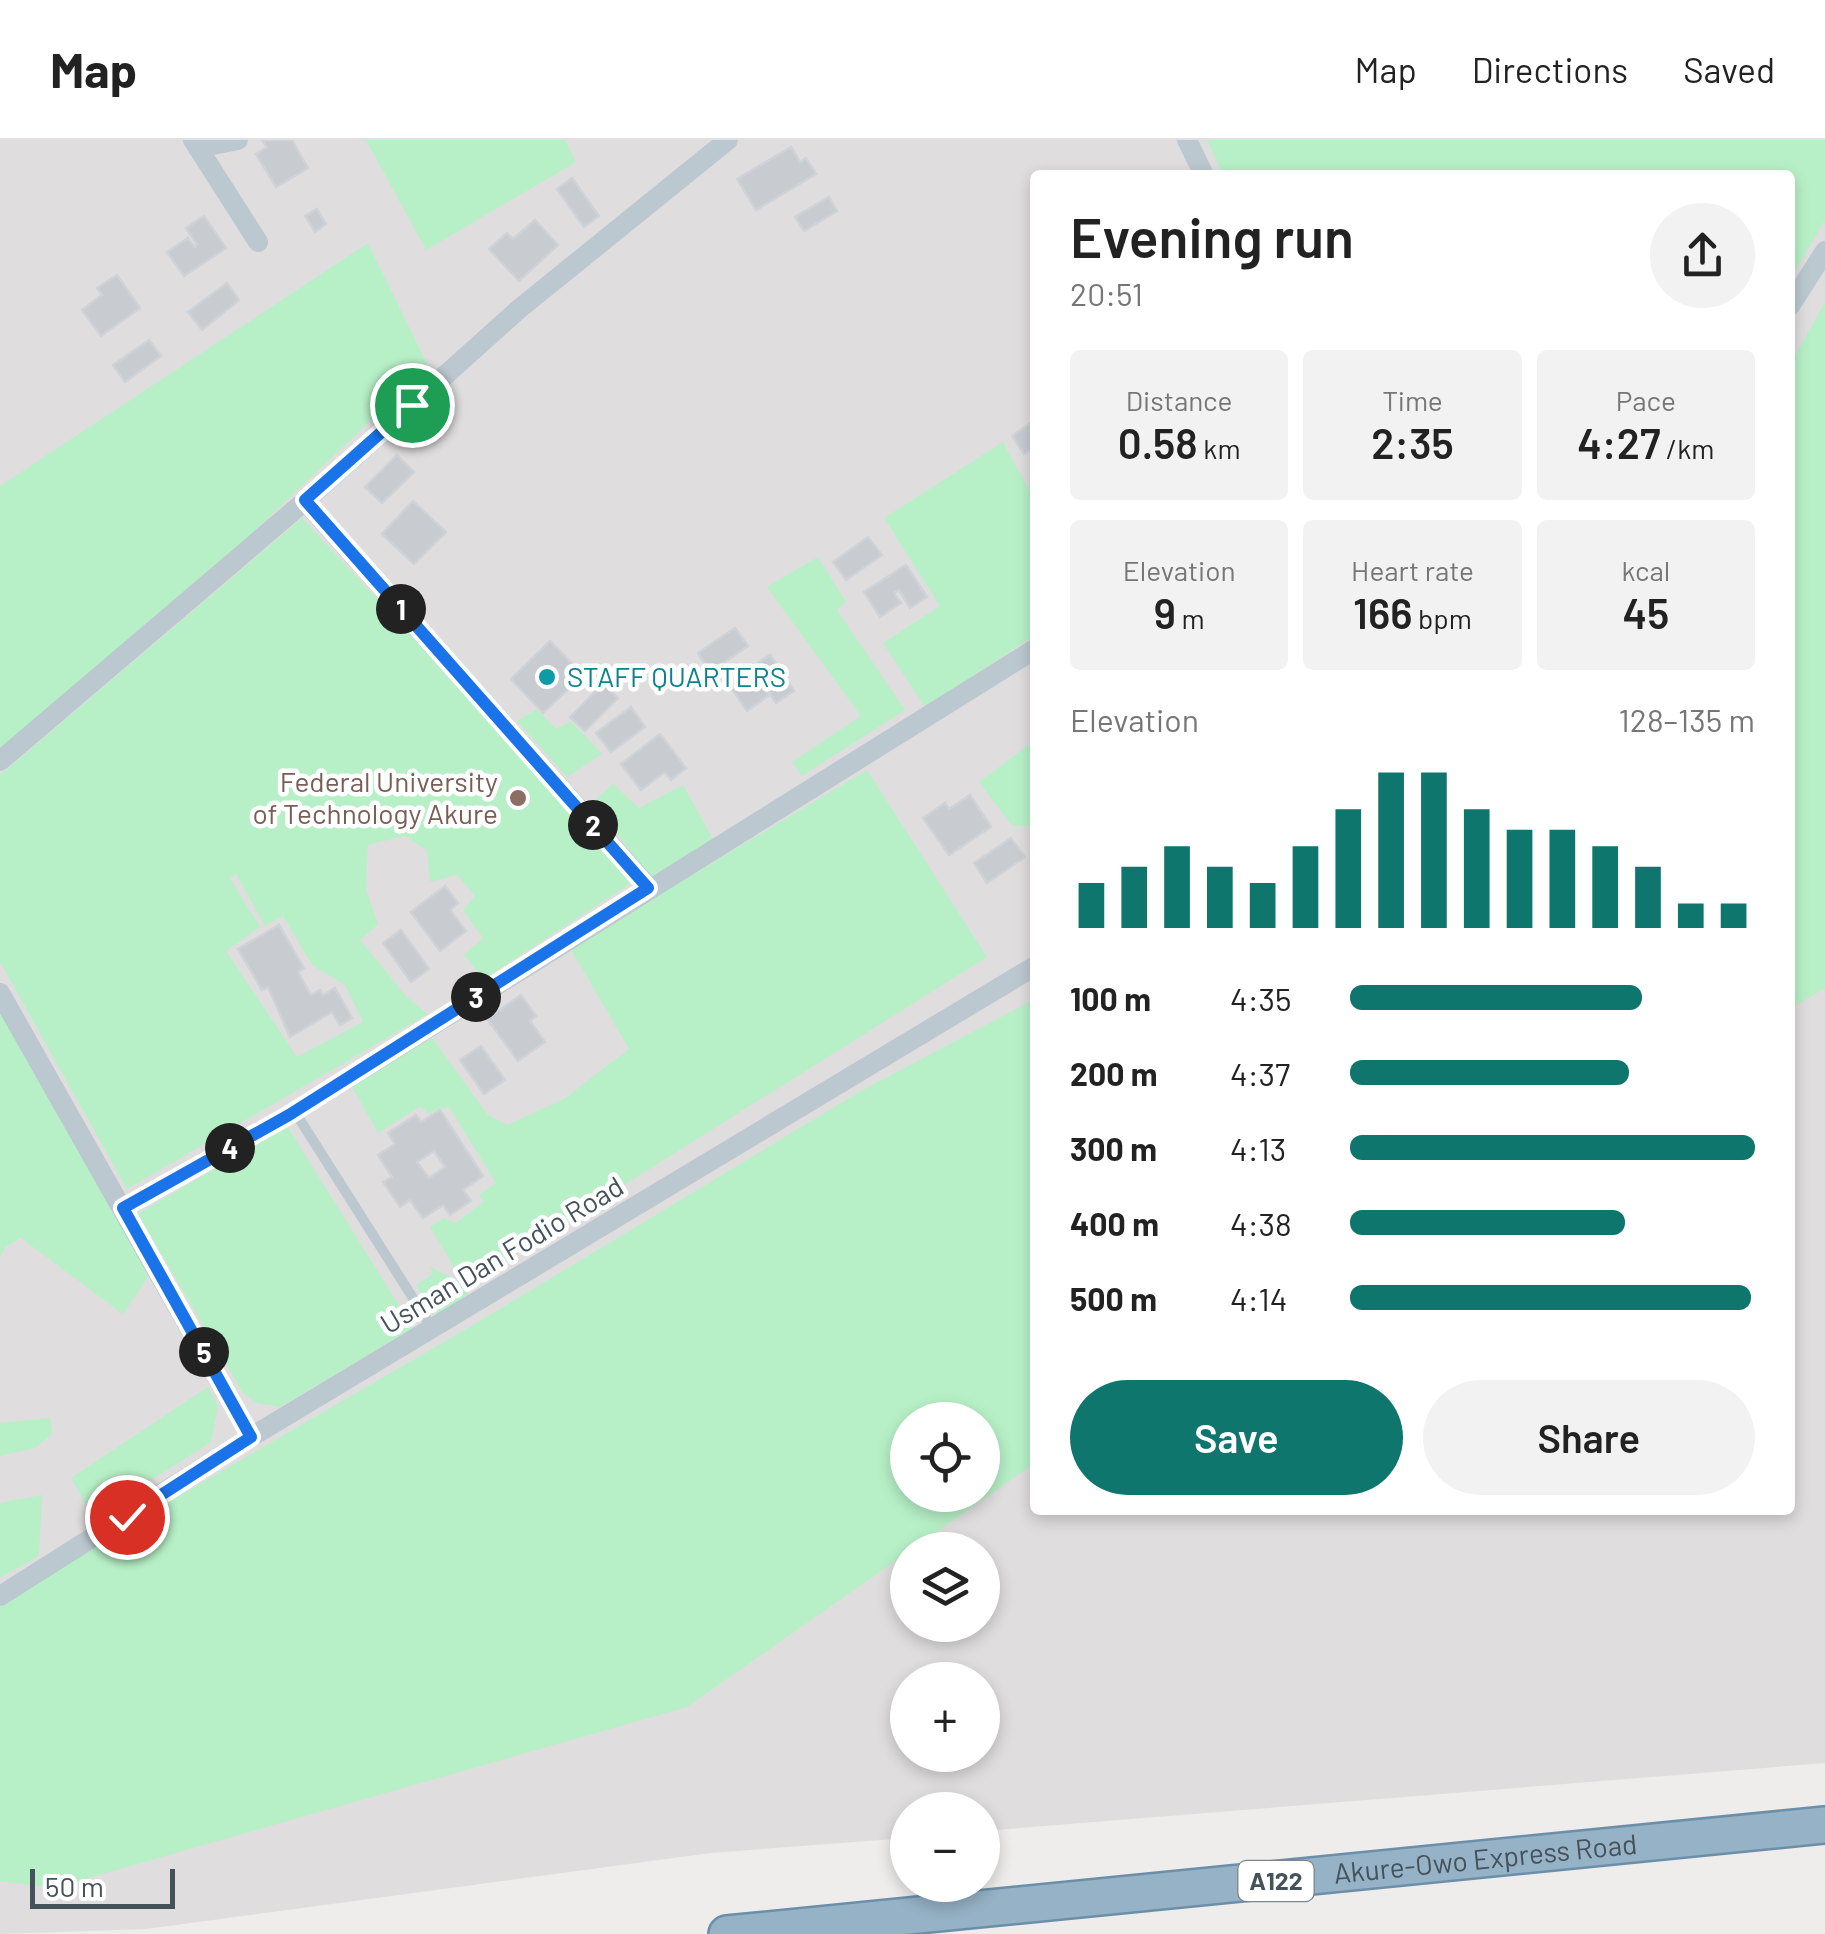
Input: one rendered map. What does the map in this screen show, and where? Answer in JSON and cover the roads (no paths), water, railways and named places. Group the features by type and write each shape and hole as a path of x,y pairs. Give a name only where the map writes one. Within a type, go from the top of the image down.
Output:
{"highway":[{"name":"Akure-Owo Express Road","path":"727,1934 1825,1825"}],"street":[{"path":"238,140 195,144 258,242"},
{"path":"0,761 305,500 519,309 728,140"},
{"path":"1187,140 1202,170"},
{"path":"1795,298 1825,251"},
{"path":"305,500 648,888"},
{"path":"123,1208 295,1112 1030,652"},
{"name":"Usman Dan Fodio Road","path":"0,1596 251,1437 1030,969"},
{"path":"0,993 251,1437"}],"lane":[{"path":"295,1112 433,1329"}],"place":[{"name":"STAFF QUARTERS","path":"547,677"},
{"name":"Federal University of Technology Akure","path":"518,798"}]}
